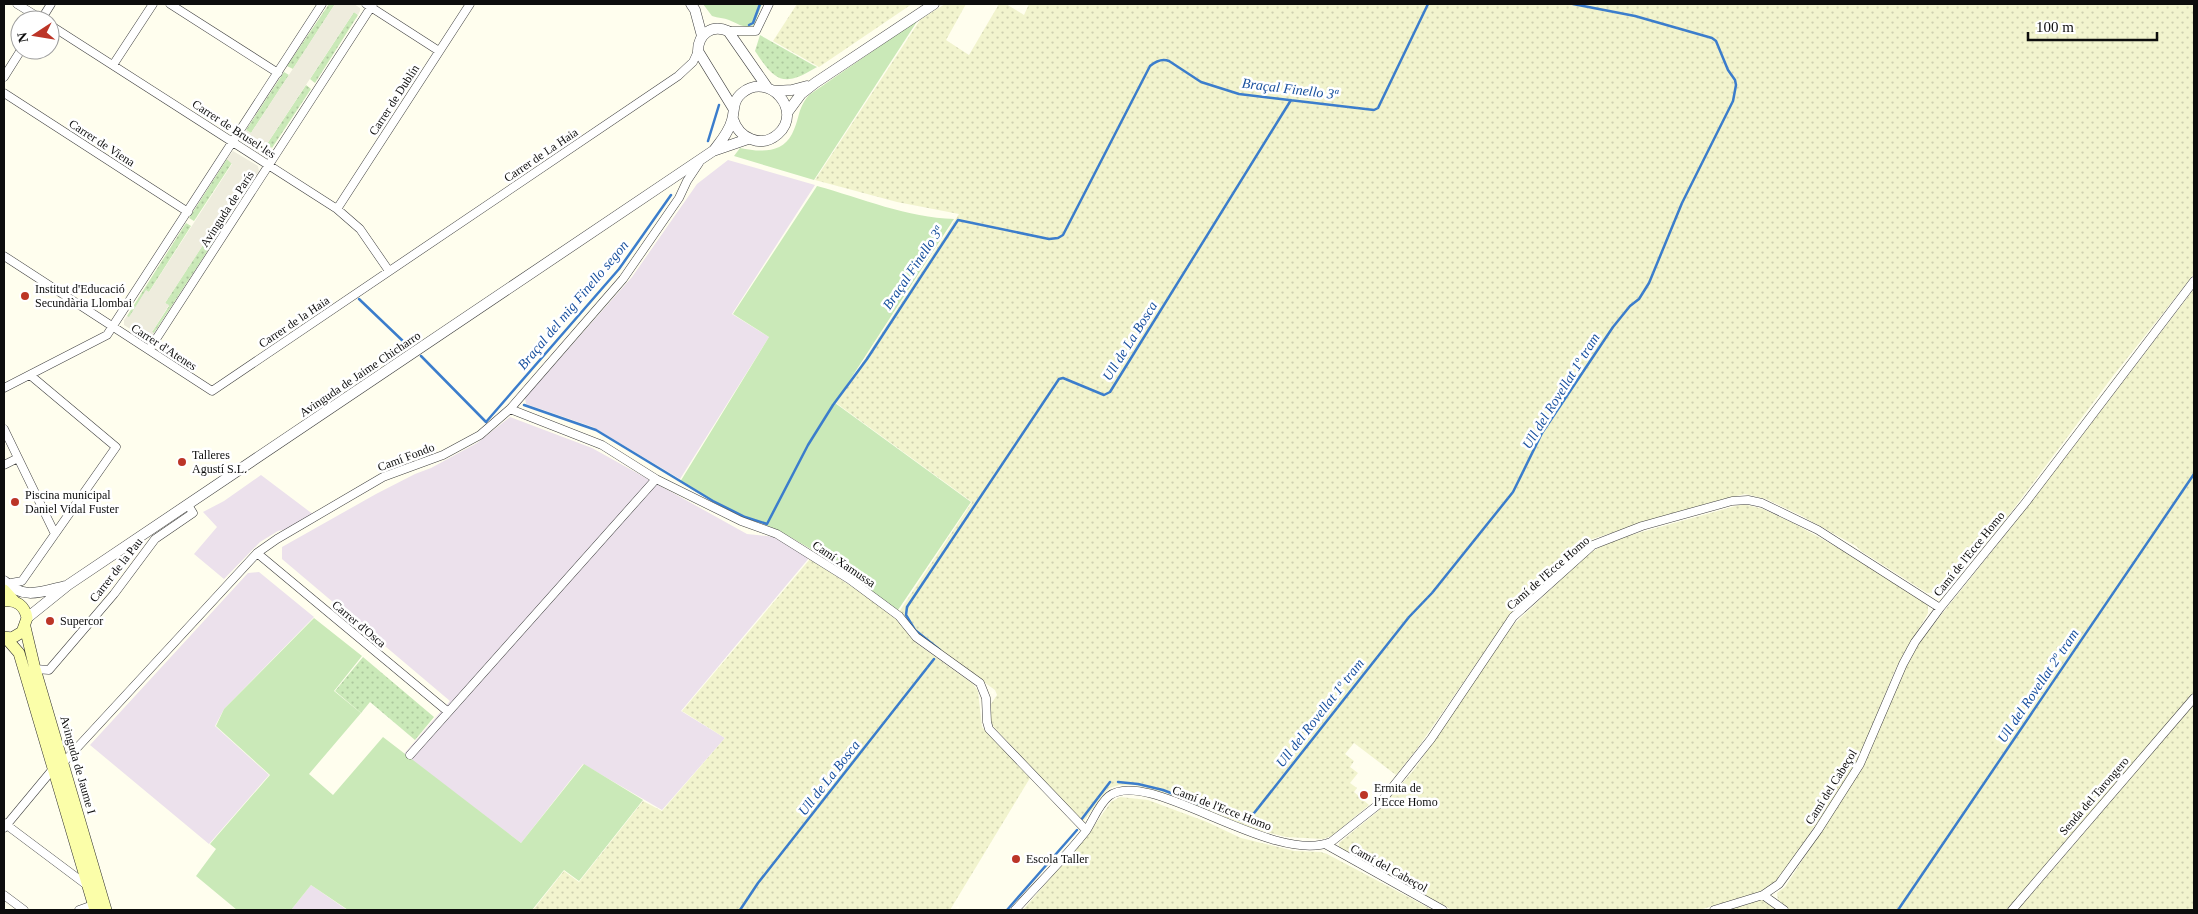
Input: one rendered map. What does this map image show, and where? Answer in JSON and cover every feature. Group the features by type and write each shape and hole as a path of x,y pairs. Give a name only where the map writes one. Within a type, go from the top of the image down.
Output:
{"main road":[{"path":"5,585 11,601 24,608 26,623 18,636 5,638"},
{"name":"Avinguda de Jaume I","path":"26,623 58,766 94,908"},
{"name":"Avinguda de Jaume I","path":"5,638 19,653 106,910"}],"street":[{"path":"113,65 153,4"},
{"path":"170,4 278,73"},
{"path":"4,388 107,335 114,327 322,4"},
{"name":"Carrer de Dublín","path":"337,209 470,4"},
{"path":"693,7 723,30 784,101 787,113 785,125 772,139 760,142 748,139 738,130 733,114 698,51 702,36 707,32 723,30 756,31 769,4"},
{"path":"787,113 801,94 815,83 934,4"},
{"path":"370,5 439,51"},
{"name":"Avinguda de París","path":"149,350 370,5"},
{"path":"693,7 702,36"},
{"name":"Carrer de Brusel·les","path":"60,31 337,209 360,229 388,271"},
{"name":"Carrer de La Haia","path":"388,271 678,76 693,62 698,51"},
{"path":"4,78 15,60"},
{"path":"713,151 724,138 738,97 748,89 792,90 815,83"},
{"name":"Carrer de Viena","path":"4,93 188,212"},
{"path":"713,151 748,139"},
{"name":"Avinguda de Jaime Chicharro","path":"26,623 68,585 713,151"},
{"name":"Camí Fondo","path":"5,826 58,766 257,553 277,539 383,477 443,455 480,435 510,409 623,279 679,198 701,159"},
{"name":"Carrer d'Atenes","path":"4,256 212,391"},
{"name":"Carrer de la Haia","path":"212,391 388,271"},
{"name":"Camí de l'Ecce Homo","path":"1015,910 1086,830 1108,796 1116,792 1137,791 1172,800 1243,830 1276,840 1303,845 1331,842 1379,804 1431,739 1513,617 1593,545 1642,526 1732,501 1748,500 1762,504 1818,530 1940,608 2026,502 2194,282"},
{"path":"5,585 22,580 116,447 30,374"},
{"name":"Camí Xamussa","path":"510,409 602,445 656,479 741,521 777,534 848,579 899,616 916,637 980,683 986,698 989,729 1086,830"},
{"path":"4,429 55,534"},
{"path":"4,464 18,458"},
{"path":"410,755 447,711 656,479"},
{"name":"Carrer de la Pau","path":"35,669 49,670 114,594 155,539 193,513 188,505"},
{"name":"Carrer d'Osca","path":"257,553 447,711"},
{"name":"Avinguda de Jaime Chicharro","path":"5,585 22,593 29,594 68,585"},
{"name":"Avinguda de Jaime Chicharro","path":"11,601 68,585"},
{"name":"Camí del Cabeçol","path":"1714,910 1763,895 1779,884 1818,830 1860,764 1906,656 1940,608"},
{"name":"Senda del Tarongero","path":"2012,910 2194,698"},
{"path":"5,826 88,886"},
{"name":"Camí del Cabeçol","path":"1325,844 1443,910"},
{"path":"4,895 24,910"},
{"path":"1763,895 1784,910"},
{"path":"79,910 94,908"}],"shaded area":[{"path":"335,4 354,4 360,8 360,11 358,15 354,12 267,144 272,148 267,155 263,156 242,141 241,137 246,130 251,133"},
{"path":"233,151 258,166 259,171 254,178 249,175 165,303 169,305 152,332 154,333 151,339 146,339 124,325 124,320 127,316 129,317 146,290 149,292 232,164 227,159"},
{"path":"728,160 815,185 732,314 769,337 680,479 593,427 526,404 525,398 632,277 697,184"},
{"path":"510,417 592,448 747,534 775,537 809,558 681,711 725,738 662,810 583,764 521,843 404,754 450,701 282,559 282,547 376,494 431,468 477,443"},
{"path":"261,475 314,515 287,529 278,531 260,542 224,579 194,554 217,527 203,512 224,501"},
{"path":"259,572 314,617 224,709 215,726 269,775 209,844 90,745 248,573"},
{"path":"311,885 347,910 291,910"}],"green space":[{"path":"329,4 335,4 293,69 287,66"},
{"path":"703,4 762,4 754,25 741,26 727,19 712,16"},
{"path":"797,4 912,4 819,67 773,41"},
{"path":"945,4 966,4 946,40 969,55 999,4 1006,4 1024,15 1029,4 2194,4 2194,274 2113,376 2003,523 1945,591 1927,593 1856,546 1800,515 1766,499 1745,494 1709,503 1592,539 1510,615 1419,746 1396,775 1354,743 1345,754 1354,761 1350,767 1358,773 1350,783 1357,788 1354,792 1369,805 1332,836 1323,839 1286,837 1254,829 1169,794 1135,785 1119,785 1109,788 1083,822 991,724 989,707 997,695 995,690 915,632 899,612 972,502 836,403 959,214 897,202 815,180 920,20"},
{"path":"354,12 358,15 315,83 310,79"},
{"path":"918,20 814,180 734,156 740,148 769,150 788,141 802,105 809,95"},
{"path":"760,35 817,67 788,79 775,75 762,62 755,51"},
{"path":"284,72 289,75 251,133 246,130"},
{"path":"306,85 311,89 272,148 267,144"},
{"path":"227,159 232,163 194,221 189,218"},
{"path":"249,174 254,178 216,234 212,231"},
{"path":"817,186 885,207 919,215 954,219 835,403 971,502 898,610 801,543 711,501 680,482 769,337 733,314"},
{"path":"186,223 191,226 149,292 146,291 129,318 127,316"},
{"path":"208,237 214,241 154,333 152,332 169,306 165,303"},
{"path":"2194,289 2194,697 2010,910 1790,910 1778,900 1777,893 1785,887 1855,779 1914,649 2029,505"},
{"path":"1743,504 1763,509 1793,523 1842,550 1928,604 1928,613 1895,670 1861,754 1850,774 1779,879 1772,886 1761,892 1699,910 1452,910 1339,848 1339,843 1377,812 1414,770 1512,626 1588,554 1613,540"},
{"path":"810,559 878,604 898,620 916,643 973,684 978,691 982,727 1030,778 950,910 533,910 564,871 579,882 643,801 662,811 725,738 682,711"},
{"path":"314,618 362,656 334,691 361,713 309,774 333,795 383,737 521,843 584,764 643,800 579,881 564,870 532,910 348,910 311,885 291,910 237,910 196,876 216,849 210,844 270,775 216,726 224,709"},
{"path":"363,657 434,717 415,740 370,702 361,713 335,691"},
{"path":"2194,704 2194,910 2017,910 2049,874"},
{"path":"1120,797 1148,800 1207,822 1241,838 1294,851 1327,854 1433,910 1023,910 1087,836 1111,802"},
{"path":"1762,898 1778,910 1724,910"}],"waterway":[{"name":"Braçal del mig Finello segon","path":"749,25 753,23 760,4"},
{"name":"Braçal Finello 3ª","path":"524,405 596,430 713,501 745,517 767,524 808,445 833,405 867,359 958,220 1049,239 1058,238 1063,235 1152,64 1161,60 1169,61 1201,82 1239,94 1374,110 1378,108 1428,4"},
{"name":"Ull del Rovellat 1º tram","path":"1118,782 1138,784 1163,790 1247,822 1409,617 1432,593 1513,492 1542,433 1613,327 1630,306 1639,299 1649,283 1682,203 1733,101 1735,80 1728,70 1716,41 1712,38 1635,16 1573,4"},
{"name":"Ull de La Bosca","path":"940,650 915,630 906,615 907,607 1059,379 1063,378 1104,395 1110,392 1291,100"},
{"name":"Braçal del mig Finello segon","path":"708,141 719,105"},
{"name":"Braçal del mig Finello segon","path":"421,356 486,422 619,269 671,195"},
{"path":"359,299 405,343"},
{"name":"Ull del Rovellat 2º tram","path":"1898,910 2194,474"},
{"name":"Ull de La Bosca","path":"740,910 758,883 934,659"},
{"name":"Ull del Rovellat 1º tram","path":"1081,820 1110,782"},
{"name":"Ull del Rovellat 1º tram","path":"1007,910 1077,830"}],"place":[{"name":"Institut d'Educació Secundària Llombai","path":"25,296"},
{"name":"Talleres Agustí S.L.","path":"182,462"},
{"name":"Piscina municipal Daniel Vidal Fuster","path":"15,502"},
{"name":"Supercor","path":"50,621"},
{"name":"Ermita de l’Ecce Homo","path":"1364,795"},
{"name":"Escola Taller","path":"1016,859"}]}
